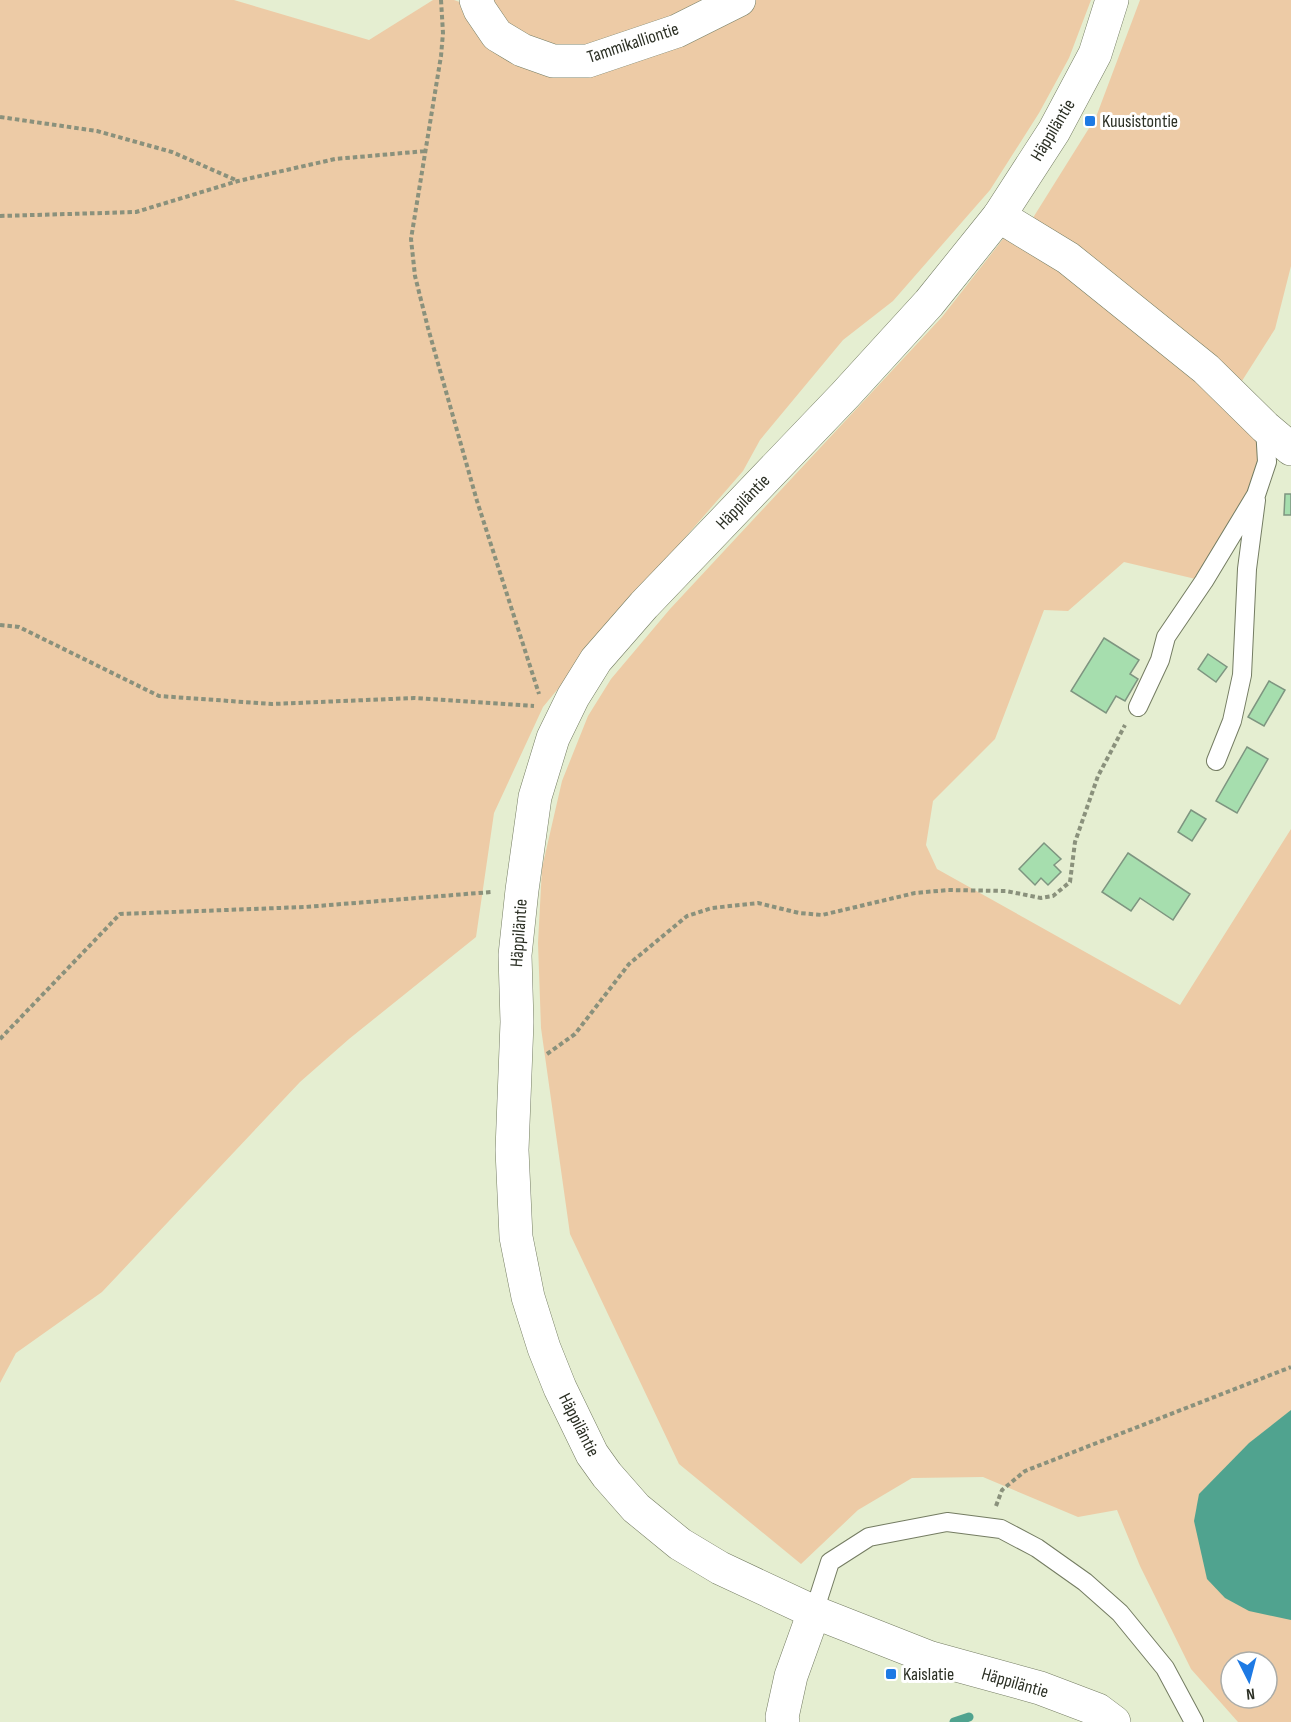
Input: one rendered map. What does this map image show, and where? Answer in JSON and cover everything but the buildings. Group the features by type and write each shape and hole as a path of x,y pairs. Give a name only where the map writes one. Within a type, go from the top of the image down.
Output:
{"street":[{"name":"Tammikalliontie","path":"476,0 496,35 522,50 553,61 588,61 677,31 740,0"},
{"name":"Häppiläntie","path":"1112,0 1095,54 1054,131 999,216 929,303 845,395 644,605 596,660 573,697 553,738 535,797 522,890 515,955 517,1022 512,1150 518,1246 528,1297 544,1348 560,1388 592,1454 636,1508 680,1544 720,1568 814,1612 930,1658 1040,1688 1098,1710 1114,1722"},
{"path":"999,216 1077,265 1206,369 1291,449"},
{"path":"783,1722 782,1717 791,1676 814,1612"}],"lane":[{"path":"1138,707 1160,660 1166,637 1256,495 1267,462 1265,427"},
{"path":"1216,761 1232,721 1242,675 1247,569 1256,495"},
{"path":"814,1612 830,1562 869,1537 947,1522 1001,1529 1037,1548 1085,1582 1120,1613 1165,1668 1194,1722"}],"path":[{"path":"441,0 443,33 441,56 411,239 415,276 477,501 553,738"},
{"path":"0,117 108,134 172,152 238,181"},
{"path":"0,216 136,212 238,181 335,159 426,151"},
{"path":"0,625 19,627 159,696 272,704 414,698 543,707"},
{"path":"515,1067 537,1062 574,1034 629,964 687,916 712,908 758,903 799,914 822,915 915,893 948,890 1006,891 1041,898 1053,896 1070,882 1075,842 1098,776 1119,733 1138,707"},
{"path":"0,1040 120,914 304,907 522,890"},
{"path":"987,1526 1002,1490 1025,1471 1291,1367"}],"shaded area":[{"path":"0,0 234,0 369,40 433,0 454,0 479,9 476,0 1091,0 1069,58 1039,113 990,190 893,301 843,340 760,440 743,471 642,587 543,707 494,813 476,937 349,1039 300,1082 102,1292 16,1353 0,1383"},
{"path":"1140,0 1291,0 1291,266 1275,329 1233,395 1265,427 1267,462 1204,581 1124,562 1068,611 1044,610 995,739 933,801 926,845 937,869 1180,1005 1291,829 1291,1722 1238,1722 1227,1710 1279,1710 1279,1650 1219,1650 1219,1701 1191,1669 1140,1566 1117,1510 1078,1517 983,1477 912,1478 858,1510 801,1564 679,1464 570,1234 541,1028 538,943 542,868 562,781 588,716 611,679 670,609 942,317 1010,230 1031,221 1096,117"}],"water":[{"path":"1291,1410 1291,1620 1249,1611 1225,1598 1207,1579 1194,1521 1199,1494 1249,1443"}],"waterway":[{"path":"954,1722 969,1717"}],"place":[{"name":"Kuusistontie","path":"1090,121"},
{"name":"Kaislatie","path":"891,1674"}]}
